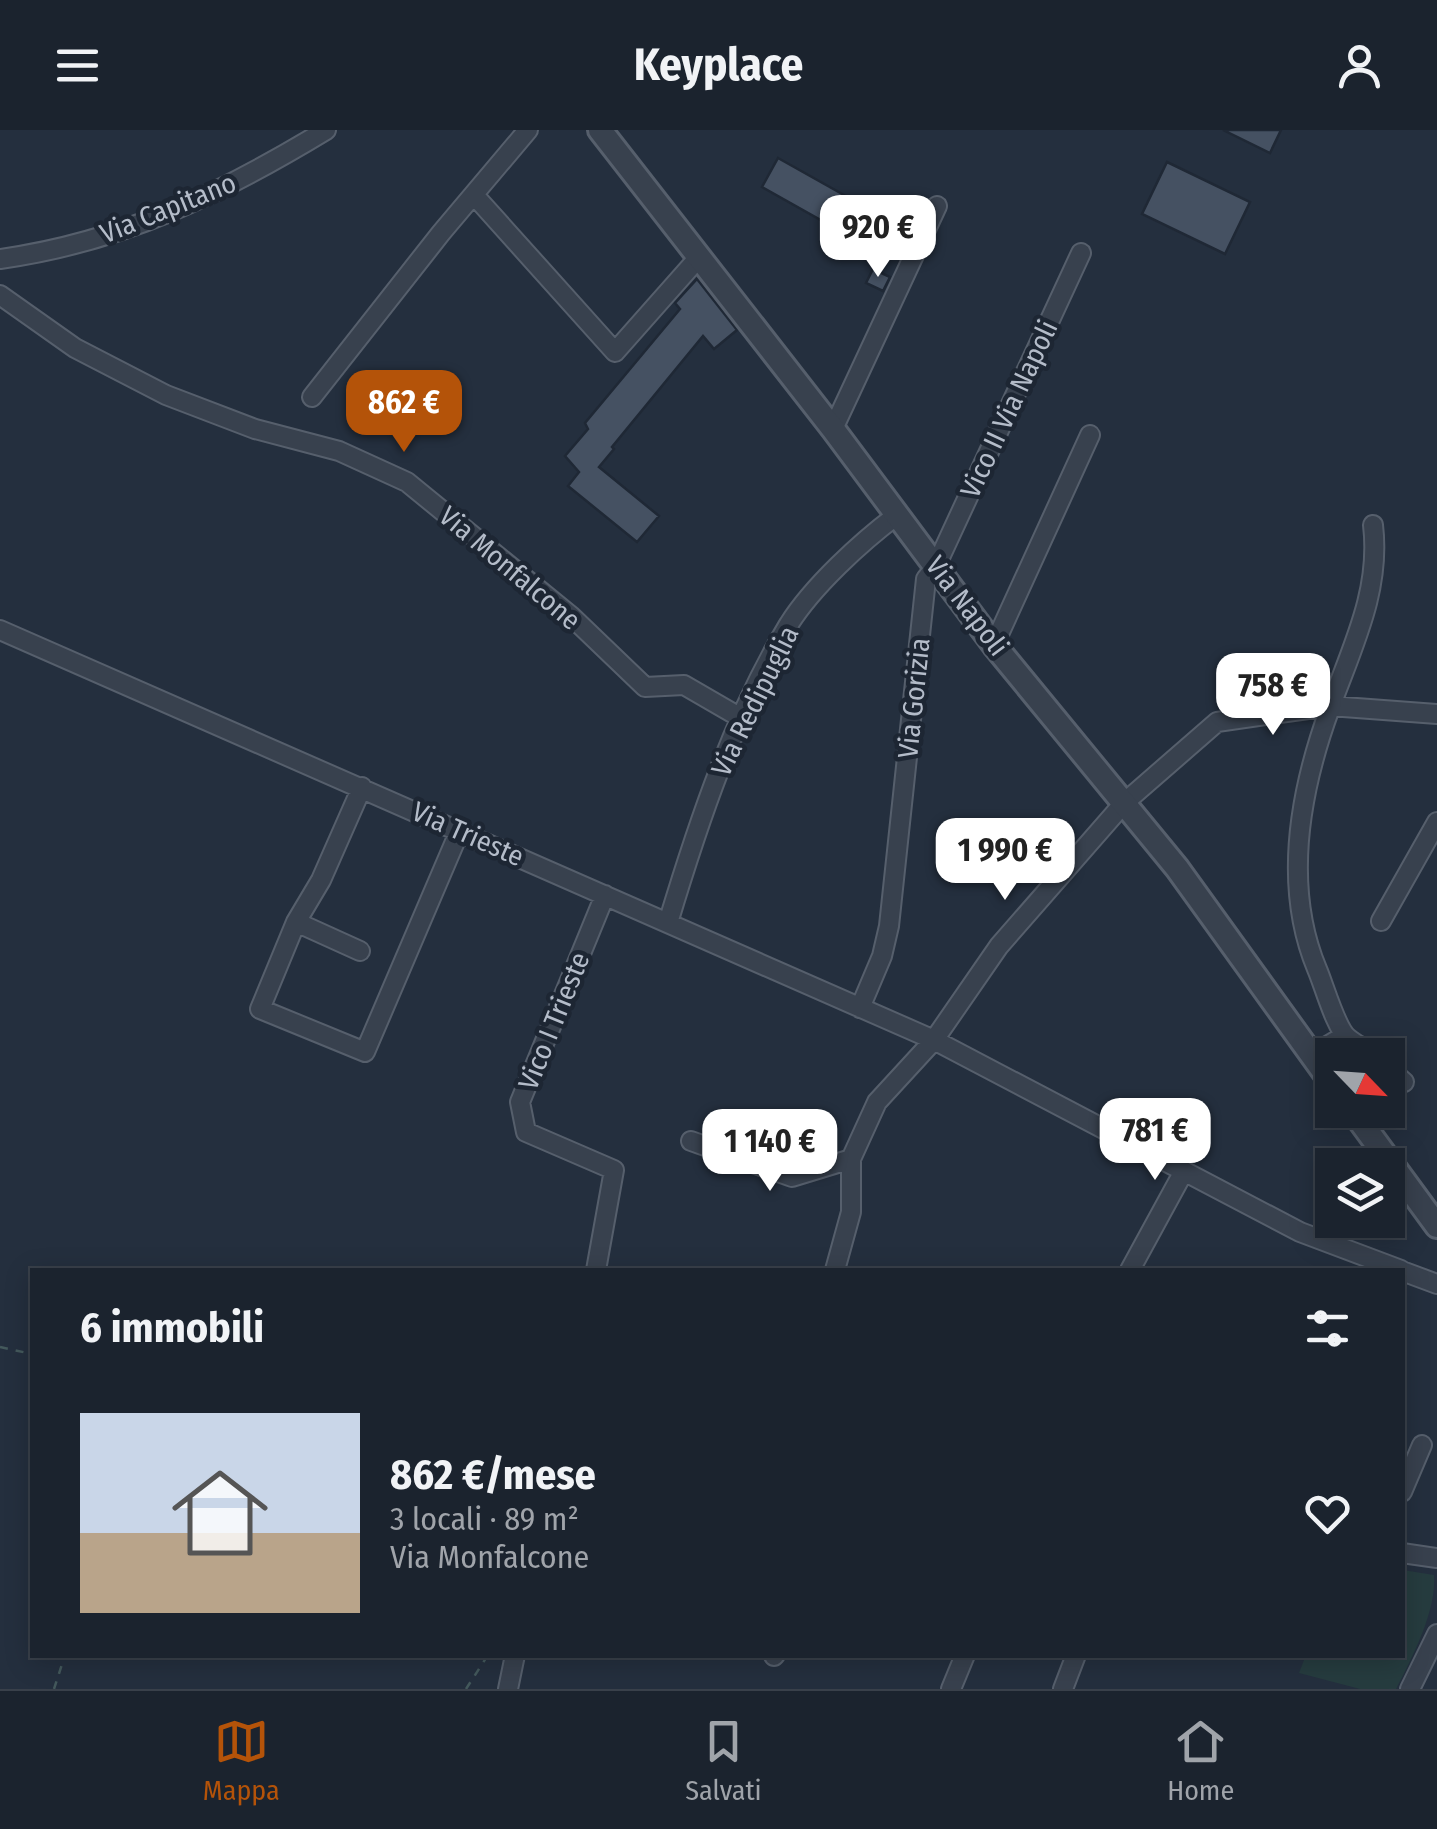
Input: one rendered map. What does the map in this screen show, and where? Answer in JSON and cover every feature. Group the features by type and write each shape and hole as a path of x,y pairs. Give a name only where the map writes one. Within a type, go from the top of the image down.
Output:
{"street":[{"name":"Via Capitano","path":"0,259 40,253 136,228 275,162 324,130"},
{"path":"312,397 528,130"},
{"name":"Via Napoli","path":"600,130 833,428 994,645 1177,868 1315,1059"},
{"path":"474,195 615,352 700,256"},
{"path":"833,428 937,206"},
{"name":"Vico II Via Napoli","path":"936,566 1081,253"},
{"name":"Via Monfalcone","path":"0,295 74,348 166,395 256,429 340,451 407,482 571,616 646,686 684,685 741,718"},
{"path":"994,645 1090,435"},
{"name":"Via Redipuglia","path":"668,923 696,830 741,718 791,621 829,576 897,515"},
{"path":"1347,1038 1312,956 1304,924 1298,871 1300,822 1309,774 1372,586 1376,554 1373,525"},
{"name":"Via Gorizia","path":"860,1008 882,956 888,926 926,578 936,566"},
{"name":"Via Trieste","path":"0,630 934,1040 1300,1232 1397,1268"},
{"path":"837,1268 851,1212 851,1159 877,1102 934,1040 999,946 1124,803 1217,722 1330,706 1437,714"},
{"path":"362,787 321,880 296,922 260,1010 364,1052 460,830"},
{"path":"1381,922 1437,822"},
{"name":"Vico I Trieste","path":"596,1268 614,1170 526,1132 520,1102 605,895"},
{"path":"296,922 360,951"},
{"path":"1312,1055 1344,1036"},
{"path":"1365,1128 1437,1226"},
{"path":"691,1141 792,1176 851,1159"},
{"path":"1131,1268 1184,1172"},
{"name":"Via Trieste","path":"1405,1271 1437,1284"},
{"path":"1405,1485 1422,1445"},
{"path":"1405,1553 1437,1558"},
{"path":"1410,1689 1437,1634"},
{"path":"508,1689 514,1658"},
{"path":"950,1689 963,1658"},
{"path":"1063,1689 1075,1658"}],"path":[{"path":"0,1346 30,1354"},
{"path":"54,1689 64,1658"},
{"path":"466,1689 486,1658"}],"green space":[{"path":"1405,1570 1434,1575 1432,1603 1422,1634 1396,1689 1360,1689 1299,1673 1305,1658 1405,1658"}],"building":[{"path":"1223,130 1281,130 1270,153"},
{"path":"778,158 851,199 835,228 762,187"},
{"path":"1167,162 1250,202 1225,254 1142,214"},
{"path":"873,269 890,277 883,291 866,283"},
{"path":"697,279 737,330 714,349 703,336 599,467 659,516 637,542 568,486 579,472 565,456 588,429 585,423 680,309 675,303"}]}
